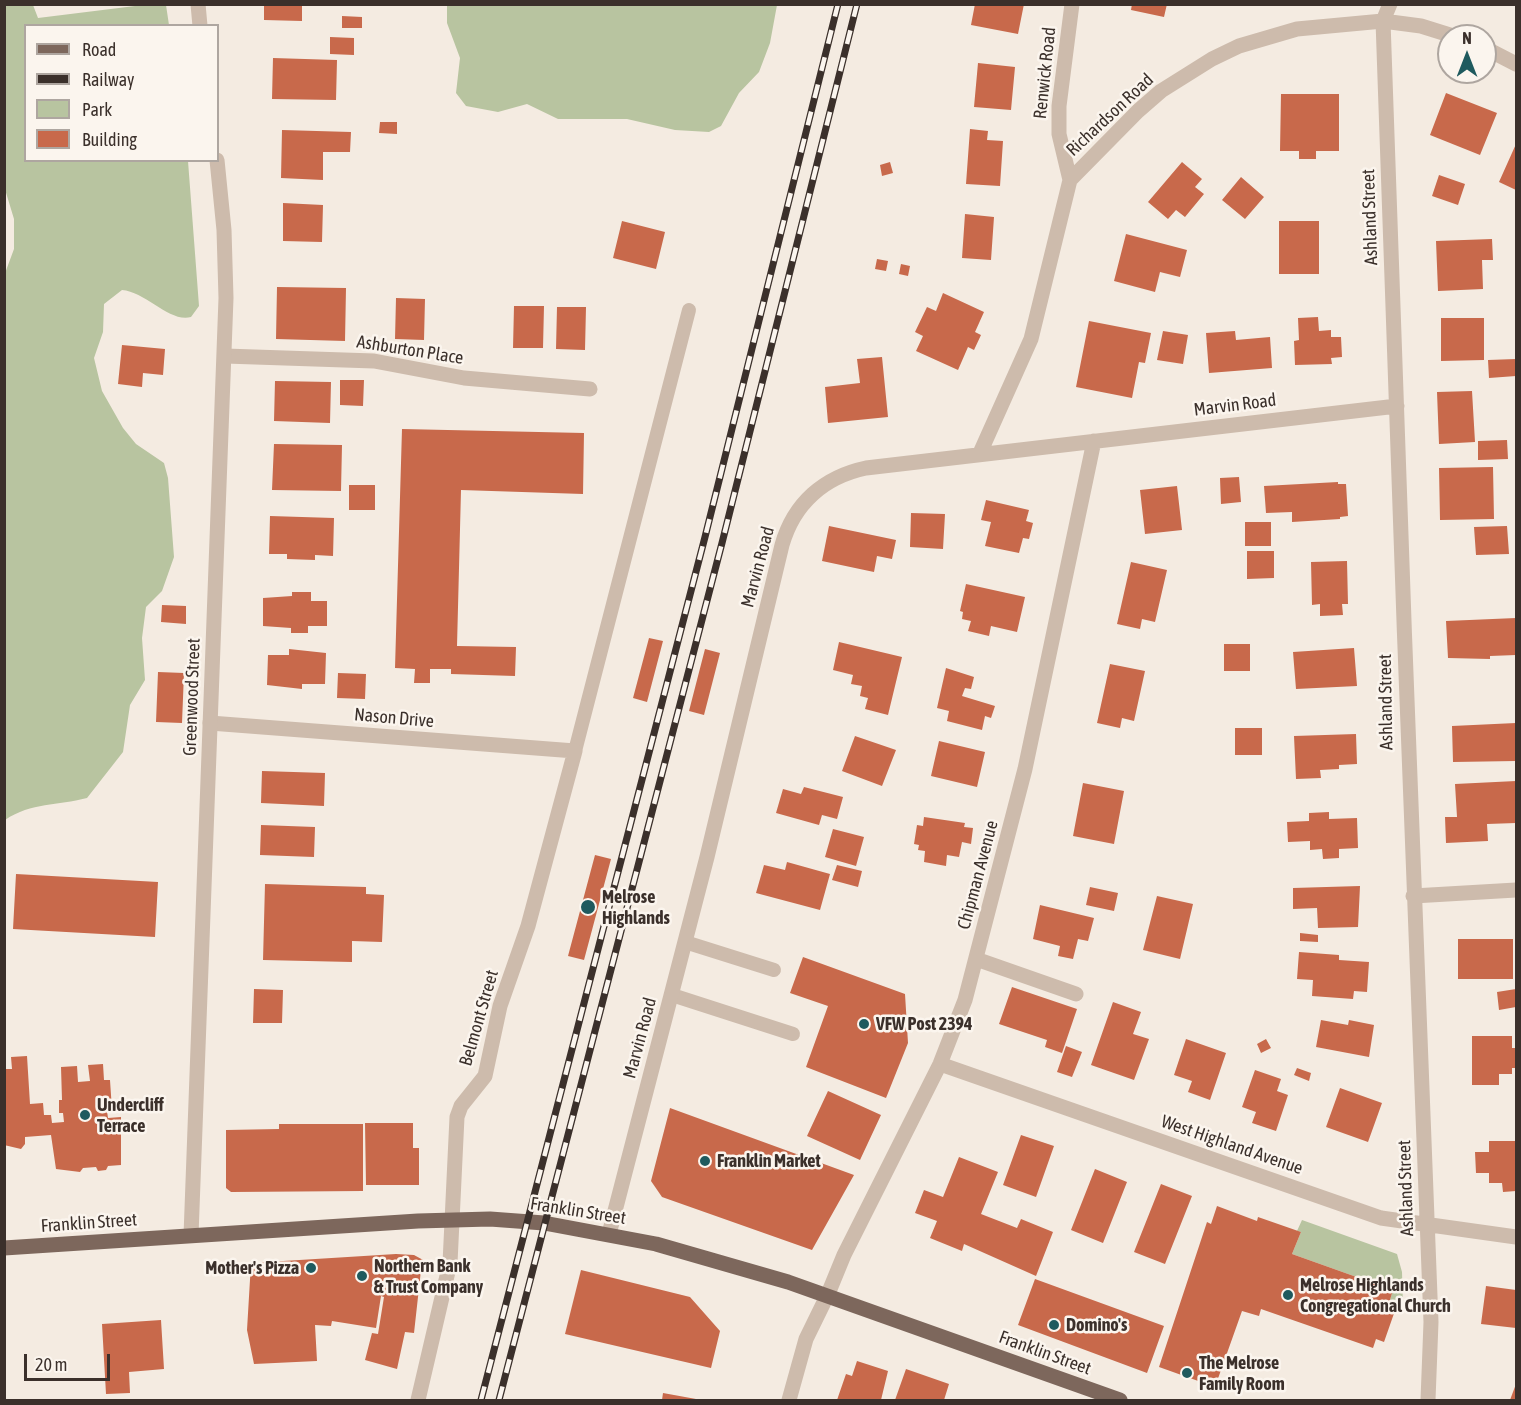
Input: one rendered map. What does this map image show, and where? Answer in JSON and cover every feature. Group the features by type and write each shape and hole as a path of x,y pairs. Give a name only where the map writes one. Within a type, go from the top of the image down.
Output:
{"main road":[{"name":"Franklin Street","path":"4,1248 452,1219 544,1223 609,1234 719,1261 828,1294 1120,1401"}],"street":[{"path":"198,4 200,24"},
{"name":"Renwick Road","path":"1070,180 1059,134 1059,106 1072,4"},
{"name":"Ashland Street","path":"1390,4 1383,21 1413,896 1427,1224 1431,1354 1428,1401"},
{"name":"Richardson Road","path":"980,453 1030,339 1070,180 1161,91 1212,59 1239,46 1297,29 1383,21 1421,26 1437,31"},
{"path":"1497,54 1516,64"},
{"name":"Greenwood Street","path":"191,1235 225,356 226,264 217,162"},
{"name":"Ashburton Place","path":"225,356 374,362 464,378 590,389"},
{"name":"Marvin Road","path":"609,1234 672,994 782,545 793,518 812,493 847,472 980,453 1397,406"},
{"name":"Chipman Avenue","path":"789,1401 806,1339 844,1255 940,1064 962,1009 1024,769 1094,441"},
{"name":"Nason Drive","path":"210,723 575,751"},
{"name":"Belmont Street","path":"418,1401 450,1263 457,1117 461,1106 485,1076 500,1006 528,927 575,751"},
{"path":"1413,896 1516,890"},
{"path":"976,959 1076,994"},
{"name":"West Highland Avenue","path":"940,1064 1381,1218 1516,1237"}],"lane":[{"path":"575,751 689,310"},
{"path":"685,942 774,970"},
{"path":"672,994 793,1034"}],"green space":[{"path":"5,4 33,5 38,18 143,5 166,5 169,24 24,24 24,162 188,162 199,306 191,317 183,318 166,312 140,296 122,290 104,304 103,332 94,358 102,391 123,428 136,444 164,463 168,478 174,557 162,591 146,607 142,638 145,680 130,705 123,752 87,798 35,807 5,820 4,276 14,249 14,219 4,186"},
{"path":"447,4 777,5 770,43 759,72 739,93 721,126 709,132 675,130 627,119 558,119 527,104 498,112 466,106 456,93 460,58 447,23"},
{"path":"1302,1220 1397,1254 1402,1272 1403,1306 1390,1300 1393,1290 1292,1254 1301,1232 1297,1231"}],"building":[{"path":"264,4 302,4 302,21 264,20"},
{"path":"975,4 1024,4 1018,34 971,25"},
{"path":"1132,4 1167,4 1164,17 1131,10"},
{"path":"342,16 362,17 362,28 342,28"},
{"path":"330,37 354,38 354,55 330,54"},
{"path":"273,58 337,60 336,100 272,99"},
{"path":"978,63 1015,67 1011,110 974,107"},
{"path":"1446,93 1497,113 1480,155 1430,135"},
{"path":"1281,94 1339,94 1339,151 1316,151 1316,159 1299,159 1299,151 1280,151"},
{"path":"380,122 397,122 397,134 379,133"},
{"path":"970,129 988,131 987,140 1003,141 1000,186 966,184"},
{"path":"282,130 351,132 350,152 323,152 323,180 281,178"},
{"path":"1516,144 1516,190 1499,182"},
{"path":"890,162 893,173 882,176 880,165"},
{"path":"1182,162 1202,179 1195,187 1204,194 1185,217 1176,210 1168,219 1148,202"},
{"path":"1439,175 1465,184 1458,205 1432,196"},
{"path":"1241,177 1264,197 1245,219 1222,200"},
{"path":"283,203 323,205 322,242 283,241"},
{"path":"965,214 994,217 991,260 962,258"},
{"path":"622,221 665,232 656,269 613,258"},
{"path":"1279,221 1319,221 1319,274 1279,274"},
{"path":"1126,234 1187,250 1180,277 1160,272 1155,292 1114,281"},
{"path":"1492,239 1493,260 1482,260 1483,289 1438,291 1436,241"},
{"path":"877,259 888,261 886,271 875,269"},
{"path":"901,264 910,266 908,276 899,274"},
{"path":"277,287 346,288 345,341 276,339"},
{"path":"943,293 984,312 975,332 981,335 974,350 968,347 958,370 916,351 923,336 915,332 927,307 936,311"},
{"path":"396,298 425,299 424,340 395,339"},
{"path":"514,306 544,306 543,348 513,348"},
{"path":"557,307 586,307 585,350 556,349"},
{"path":"1318,317 1319,331 1331,330 1331,337 1341,337 1342,357 1331,358 1332,364 1295,365 1294,341 1299,340 1298,318"},
{"path":"1441,318 1484,318 1484,360 1441,361"},
{"path":"1089,321 1151,333 1145,363 1139,362 1132,398 1076,387"},
{"path":"1163,331 1188,335 1183,364 1157,360"},
{"path":"1235,331 1236,340 1270,337 1272,368 1209,373 1206,333"},
{"path":"122,345 165,349 163,375 143,373 142,387 118,384"},
{"path":"882,357 888,417 828,423 825,387 860,383 857,359"},
{"path":"1516,359 1516,376 1489,378 1488,360"},
{"path":"340,380 364,380 363,406 340,405"},
{"path":"275,381 331,382 330,423 274,421"},
{"path":"1472,391 1475,442 1439,444 1437,392"},
{"path":"402,429 584,433 583,494 461,490 457,646 516,647 515,676 451,674 451,669 430,669 430,683 414,683 415,669 395,668"},
{"path":"1507,440 1508,459 1478,460 1478,441"},
{"path":"274,444 342,445 341,491 272,490"},
{"path":"1493,467 1494,519 1440,520 1439,468"},
{"path":"1239,477 1241,502 1221,504 1220,478"},
{"path":"1338,482 1338,484 1346,484 1348,516 1340,517 1340,519 1292,522 1292,512 1266,513 1264,486"},
{"path":"349,485 375,485 375,510 349,510"},
{"path":"1177,486 1182,530 1145,534 1140,490"},
{"path":"986,500 1029,510 1026,521 1033,523 1029,539 1023,538 1019,553 985,546 991,522 981,520"},
{"path":"911,513 945,514 943,549 910,547"},
{"path":"270,516 334,518 333,556 315,555 315,560 287,559 287,554 269,554"},
{"path":"1245,522 1271,522 1271,546 1245,546"},
{"path":"829,526 896,540 892,559 877,556 874,572 822,561"},
{"path":"1507,526 1509,554 1476,555 1474,527"},
{"path":"1247,551 1274,551 1274,578 1247,579"},
{"path":"1347,561 1348,604 1342,604 1343,615 1320,616 1320,604 1312,605 1311,562"},
{"path":"1131,562 1167,570 1155,622 1142,619 1140,629 1117,624"},
{"path":"966,584 1025,597 1017,632 991,626 989,636 968,631 971,621 962,619 963,612 960,611"},
{"path":"292,592 311,592 311,601 327,601 327,626 308,626 308,633 291,633 291,628 263,626 263,598 292,596"},
{"path":"162,605 186,606 186,624 161,622"},
{"path":"1516,618 1516,655 1490,656 1490,659 1448,658 1446,621"},
{"path":"649,638 663,641 647,702 633,698"},
{"path":"839,642 902,657 888,715 865,709 868,698 860,696 862,686 851,684 853,675 833,670"},
{"path":"1224,644 1250,644 1250,671 1224,671"},
{"path":"1354,648 1357,686 1296,689 1293,652"},
{"path":"289,649 326,653 325,684 302,684 302,689 267,685 268,655 289,655"},
{"path":"705,649 720,653 704,715 689,711"},
{"path":"1110,664 1145,671 1134,721 1122,718 1120,728 1097,723"},
{"path":"946,668 974,677 971,689 965,688 962,696 995,706 991,718 985,716 982,730 947,721 949,711 937,708"},
{"path":"158,672 184,673 182,723 156,722"},
{"path":"338,673 366,674 365,699 337,698"},
{"path":"1516,723 1516,761 1453,762 1452,726"},
{"path":"1235,728 1262,728 1262,755 1235,755"},
{"path":"1356,734 1357,764 1339,765 1339,769 1320,770 1321,778 1296,779 1294,736"},
{"path":"855,736 896,750 882,786 842,771"},
{"path":"939,741 985,752 977,787 931,776"},
{"path":"262,771 325,773 324,806 261,803"},
{"path":"1516,781 1516,823 1487,824 1488,841 1446,843 1445,817 1457,817 1455,784"},
{"path":"1083,783 1124,791 1114,844 1073,836"},
{"path":"804,787 843,797 837,819 822,815 819,825 776,813 783,789 801,794"},
{"path":"1329,812 1329,819 1357,818 1358,848 1339,849 1339,858 1323,859 1322,849 1310,850 1310,841 1288,842 1287,822 1309,821 1309,813"},
{"path":"924,817 965,823 964,827 973,828 971,844 962,842 959,857 947,855 946,866 924,862 925,851 918,850 919,845 914,844 917,825 923,826"},
{"path":"261,825 315,827 314,857 260,855"},
{"path":"833,829 864,837 856,866 825,857"},
{"path":"595,855 611,859 584,960 568,956"},
{"path":"787,862 830,874 820,910 756,893 764,865 785,870"},
{"path":"837,865 862,871 858,887 832,880"},
{"path":"16,874 158,882 155,937 13,929"},
{"path":"265,884 366,887 366,894 384,895 382,942 352,941 352,962 263,960"},
{"path":"1360,886 1358,927 1318,928 1317,908 1293,909 1293,888"},
{"path":"1090,887 1118,893 1114,911 1086,905"},
{"path":"1157,896 1193,904 1180,959 1143,950"},
{"path":"1040,905 1094,918 1088,941 1078,939 1073,959 1058,956 1060,946 1033,939"},
{"path":"1300,933 1318,935 1318,942 1300,941"},
{"path":"1458,939 1513,939 1513,979 1458,979"},
{"path":"1299,952 1339,955 1339,960 1369,962 1367,992 1354,991 1353,999 1312,996 1313,980 1297,979"},
{"name":"VFW Post 2394","path":"803,957 905,994 908,1043 886,1098 806,1067 828,1006 790,993"},
{"path":"1012,987 1077,1009 1062,1053 1045,1047 1047,1040 999,1024"},
{"path":"254,989 283,990 282,1023 253,1023"},
{"path":"1516,989 1516,1007 1499,1010 1497,992"},
{"path":"1113,1002 1141,1012 1133,1034 1149,1039 1134,1080 1091,1065"},
{"path":"1321,1020 1348,1025 1349,1020 1374,1025 1369,1057 1316,1047"},
{"path":"1472,1036 1512,1036 1512,1048 1516,1048 1516,1068 1512,1068 1512,1074 1499,1074 1499,1085 1472,1085"},
{"path":"1186,1039 1226,1053 1210,1100 1188,1092 1192,1081 1174,1075"},
{"path":"1266,1039 1271,1048 1261,1053 1257,1044"},
{"path":"1066,1046 1082,1052 1072,1077 1057,1072"},
{"name":"Undercliff Terrace","path":"27,1056 30,1104 43,1103 44,1115 51,1115 52,1123 64,1122 63,1113 59,1113 59,1100 62,1100 61,1067 77,1066 78,1082 90,1081 88,1065 103,1064 104,1080 110,1080 112,1110 107,1111 108,1118 121,1117 121,1165 108,1166 106,1170 98,1171 96,1167 83,1168 80,1172 56,1169 51,1135 25,1137 25,1144 21,1149 4,1145 4,1069 12,1069 11,1057"},
{"path":"1297,1068 1311,1073 1309,1081 1294,1075"},
{"path":"1255,1070 1281,1079 1277,1091 1288,1095 1276,1131 1252,1123 1256,1112 1242,1107"},
{"path":"1340,1088 1382,1103 1368,1142 1326,1127"},
{"path":"828,1091 881,1115 860,1160 807,1136"},
{"path":"670,1108 854,1175 812,1250 662,1197 651,1181"},
{"path":"365,1123 413,1123 413,1148 419,1148 419,1185 366,1185"},
{"path":"279,1124 363,1124 363,1191 231,1192 226,1188 226,1130 279,1129"},
{"path":"1021,1135 1054,1146 1036,1197 1003,1185"},
{"path":"1489,1141 1516,1141 1516,1191 1503,1192 1502,1183 1489,1183 1489,1173 1476,1173 1475,1152 1489,1152"},
{"path":"959,1157 998,1172 981,1214 1017,1228 1021,1219 1053,1232 1036,1276 964,1244 962,1251 930,1238 937,1221 915,1213 924,1190 943,1197"},
{"path":"1095,1169 1127,1182 1103,1243 1071,1230"},
{"path":"1161,1184 1192,1196 1165,1264 1134,1252"},
{"name":"Melrose Highlands Congregational Church","path":"1217,1206 1257,1221 1258,1217 1301,1232 1292,1254 1393,1290 1390,1300 1398,1302 1384,1342 1376,1339 1373,1348 1261,1309 1259,1316 1242,1311 1215,1387 1159,1367 1207,1222 1211,1224"},
{"path":"396,1254 414,1255 425,1261 424,1270 421,1270 414,1333 405,1332 397,1369 365,1360 372,1333 378,1334 384,1297 381,1296 376,1328 332,1321 331,1326 315,1325 317,1361 254,1364 247,1330 251,1263"},
{"path":"581,1270 690,1297 720,1331 711,1368 565,1334"},
{"path":"1035,1279 1164,1326 1147,1373 1018,1325"},
{"path":"1486,1286 1516,1290 1516,1328 1481,1324"},
{"path":"161,1320 164,1369 129,1372 130,1393 106,1394 102,1324"},
{"path":"857,1361 888,1371 881,1400 837,1400 846,1374 852,1376"},
{"path":"906,1369 949,1384 944,1400 895,1400"},
{"path":"1516,1384 1516,1400 1510,1400"},
{"path":"663,1393 696,1399 696,1400 662,1400"}],"railway":[{"path":"481,1400 705,537 838,4"},
{"path":"499,1400 722,543 857,4"}],"place":[{"name":"Melrose Highlands","path":"588,907"},
{"name":"VFW Post 2394","path":"864,1024"},
{"name":"Undercliff Terrace","path":"85,1115"},
{"name":"Franklin Market","path":"705,1161"},
{"name":"Mother's Pizza","path":"311,1268"},
{"name":"Northern Bank & Trust Company","path":"362,1276"},
{"name":"Melrose Highlands Congregational Church","path":"1288,1295"},
{"name":"Domino's","path":"1054,1325"},
{"name":"The Melrose Family Room","path":"1187,1373"}]}
